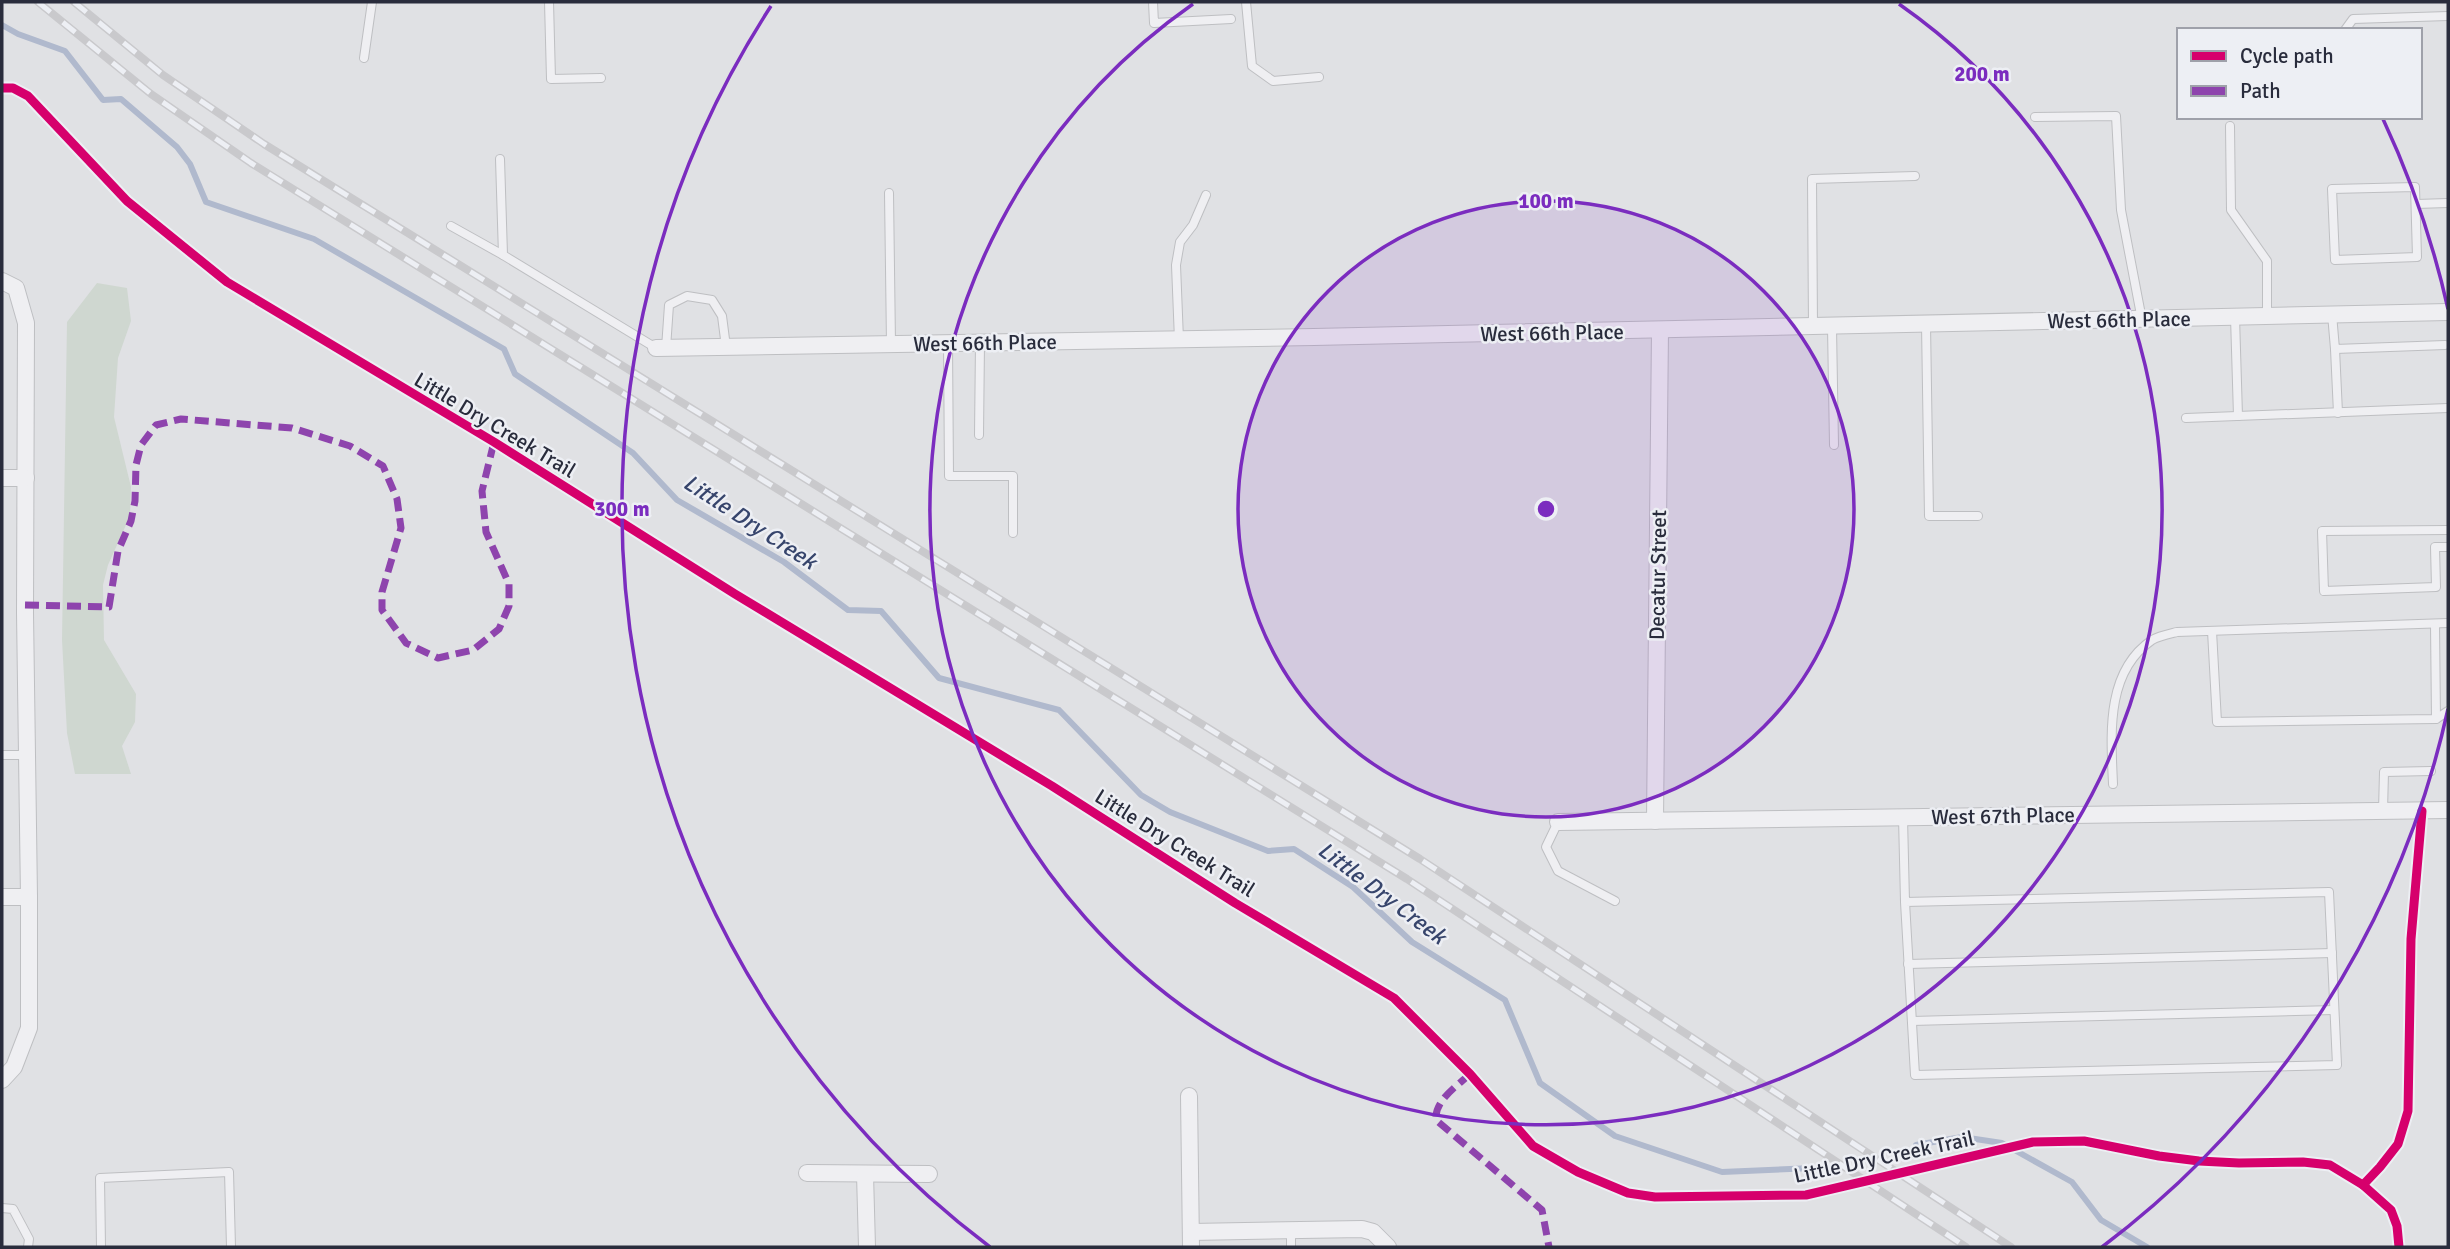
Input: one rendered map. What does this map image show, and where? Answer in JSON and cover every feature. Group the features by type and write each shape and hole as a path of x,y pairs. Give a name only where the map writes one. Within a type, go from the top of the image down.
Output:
{"street":[{"path":"2,281 16,288 26,323 26,755 29,897 29,1028 15,1067 2,1080"},
{"name":"West 66th Place","path":"661,348 1832,327 2448,312"},
{"name":"Decatur Street","path":"1655,821 1660,330"},
{"path":"2,478 26,478"},
{"name":"West 67th Place","path":"1558,821 2448,810"},
{"path":"2,897 29,897"},
{"path":"1189,1096 1191,1240 1291,1229 1362,1229 1373,1232 1388,1247"},
{"path":"807,1173 929,1174"},
{"path":"865,1174 867,1247"}],"lane":[{"path":"364,58 372,2"},
{"path":"549,2 551,79 601,78"},
{"path":"1153,2 1154,23 1231,19"},
{"path":"1246,2 1252,65 1273,80 1319,77"},
{"path":"2346,28 2353,19 2448,16"},
{"path":"2035,117 2116,116 2121,210 2142,320"},
{"path":"2230,127 2231,210 2267,261 2267,316"},
{"path":"500,159 503,255"},
{"path":"1813,327 1812,179 1915,176"},
{"path":"2415,187 2416,204 2417,257 2335,260 2332,189 2415,187"},
{"path":"888,193 891,344"},
{"path":"1179,340 1176,265 1180,242 1194,225 1206,195"},
{"path":"2416,204 2448,203"},
{"path":"450,226 661,348 669,305 687,296 712,300 722,316 726,347"},
{"path":"2332,314 2338,412"},
{"path":"2235,317 2238,416"},
{"path":"1926,324 1929,516 1978,516"},
{"path":"1832,327 1834,445"},
{"path":"948,343 949,477 1013,476 1013,533"},
{"path":"979,343 979,435"},
{"path":"2335,349 2445,345"},
{"path":"2186,418 2448,408"},
{"path":"2448,530 2322,531 2324,591 2436,587 2435,547 2448,547"},
{"path":"2435,624 2436,719"},
{"path":"2113,785 2111,733 2114,703 2124,674 2135,655 2154,639 2178,632 2448,624"},
{"path":"2213,631 2217,722 2436,719 2448,711"},
{"path":"2,755 26,755"},
{"path":"2383,811 2384,772 2431,771"},
{"path":"1903,817 1905,902 1915,1075 2337,1065 2329,891 1905,902"},
{"path":"1558,821 1546,847 1558,871 1615,901"},
{"path":"1908,964 2332,953"},
{"path":"1912,1021 2334,1010"},
{"path":"101,1247 100,1178 229,1172 231,1247"},
{"path":"2,1208 13,1209 29,1239 28,1247"},
{"path":"1291,1229 1291,1247"}],"shaded area":[{"path":"97,283 127,288 131,321 118,358 114,417 131,487 130,516 108,565 103,585 104,640 136,694 135,722 122,746 131,774 75,774 67,733 62,640 67,322"}],"waterway":[{"name":"Little Dry Creek","path":"2,25 18,34 65,51 103,100 121,99 177,147 190,164 206,202 314,239 504,349 515,374 633,453 677,500 784,562 848,610 881,611 939,678 1059,710 1141,795 1170,812 1268,851 1294,849 1353,887 1412,942 1505,1000 1540,1083 1615,1136 1722,1172 1813,1168"},
{"name":"Little Dry Creek","path":"1916,1145 1962,1137 2002,1143 2072,1182 2101,1220 2147,1247"}],"railway":[{"path":"38,2 151,94 251,163 1407,879 1966,1247"},
{"path":"74,2 163,75 264,144 1420,859 2011,1247"}],"marked path":[{"path":"25,605 109,607 118,551 131,521 135,501 136,465 141,445 156,425 181,419 292,428 350,446 383,466 397,499 401,528 382,592 382,610 406,643 438,658 473,650 499,629 509,606 509,584 486,532 482,491 494,442"},
{"path":"1470,1074 1442,1100 1436,1120 1542,1210 1549,1247"}],"cycle path":[{"name":"Little Dry Creek Trail","path":"2,88 13,88 28,96 127,201 227,282 494,442 735,594 1052,786 1235,903 1394,998 1470,1074 1533,1146 1578,1172 1628,1193 1655,1197 1806,1195 2033,1142 2084,1141 2199,1161 2303,1162 2330,1165 2363,1185 2391,1210 2397,1226 2399,1247"},
{"path":"2363,1185 2398,1144 2408,1111 2411,939 2422,811"}]}
